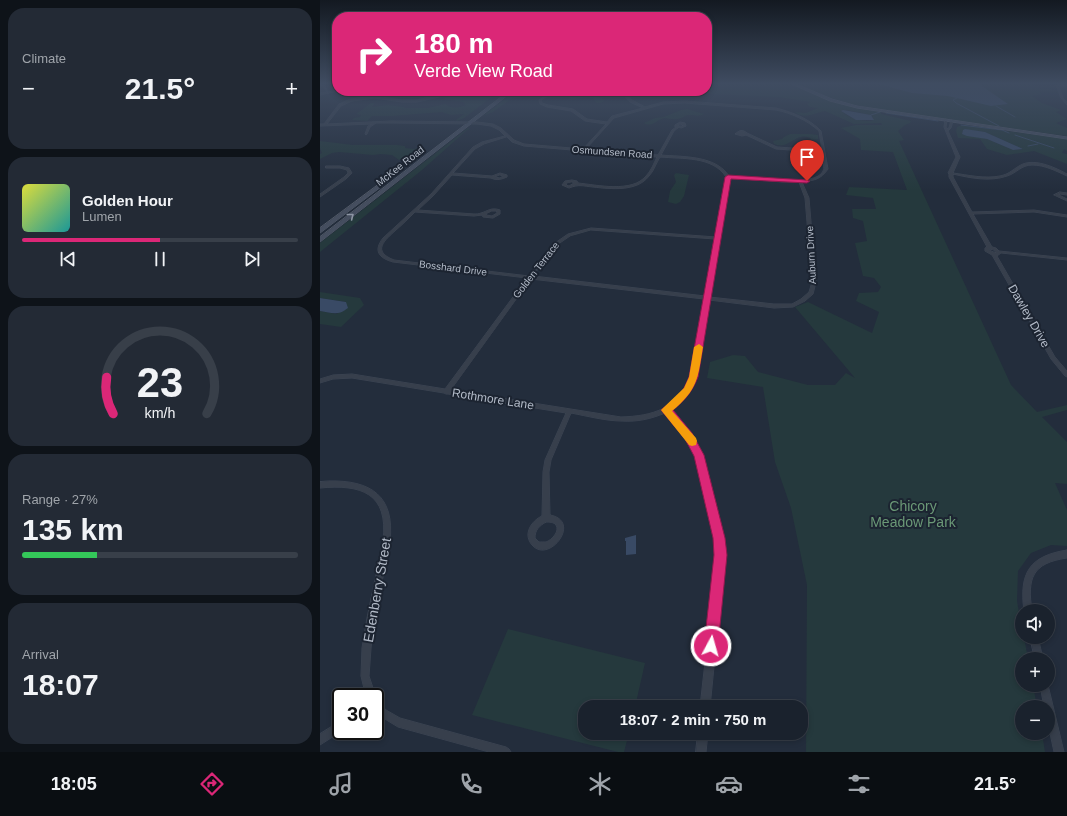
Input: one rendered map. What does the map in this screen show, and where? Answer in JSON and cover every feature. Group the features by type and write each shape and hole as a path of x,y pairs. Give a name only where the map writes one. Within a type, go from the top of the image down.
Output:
{"main road":[{"name":"McKee Road","path":"320,240 471,119"},
{"name":"McKee Road","path":"320,232 472,119"},
{"path":"940,119 1067,137"}],"street":[{"path":"325,125 329,119"},
{"path":"586,119 589,121 607,122"},
{"path":"584,150 611,119"},
{"path":"728,177 801,182 816,180 825,174 826,169 821,132 819,129 799,119"},
{"path":"946,120 945,127 958,157 951,172 952,181 990,248 996,253 1067,259"},
{"path":"947,130 950,128 952,121"},
{"name":"Osmundsen Road","path":"320,125 437,122 495,127 514,142 528,146 693,158 708,162 721,168 728,177"},
{"path":"366,134 369,128 375,123"},
{"path":"576,184 618,187 634,185 646,178 674,130 678,127"},
{"path":"746,134 776,148 823,151"},
{"name":"Bosshard Drive","path":"507,136 483,143 474,148 436,191 381,242 378,250 385,258 393,261 708,299"},
{"path":"951,172 970,176 1003,176 1014,172 1020,166 1030,164 1048,167 1067,175"},
{"path":"320,196 350,173 348,169 327,167"},
{"path":"451,174 493,176"},
{"name":"Rothmore Lane","path":"320,380 333,377 352,376 607,418 631,419 649,417 666,410 682,397 692,383 708,299 728,177"},
{"name":"Auburn Drive","path":"708,299 774,306 793,305 808,297 813,288 814,276 807,198 801,182"},
{"path":"1067,194 1056,194 1059,198 1067,200"},
{"path":"416,211 474,215 484,214"},
{"path":"970,212 989,213 1034,211 1067,216"},
{"name":"Golden Terrace","path":"446,392 553,246 561,239 579,232 602,230 718,238"},
{"name":"Dawley Drive","path":"996,253 1053,358 1067,375"},
{"path":"666,410 689,436 699,455 719,538 721,555 706,700"},
{"path":"546,518 546,472 548,460 569,412"},
{"name":"Edenberry Street","path":"320,485 350,484 364,488 377,497 385,510 388,530 367,650 365,678 368,688"},
{"path":"1027,604 1027,580 1032,570 1042,560 1053,555 1067,554"},
{"path":"1046,692 1059,752"},
{"path":"384,713 398,722 506,752"},
{"path":"320,740 332,732"},
{"path":"701,752 702,740"}],"green space":[{"path":"353,119 369,119 367,121 352,120"},
{"path":"653,119 661,119 649,125 644,123"},
{"name":"Chicory Meadow Park","path":"843,119 872,121 872,119 903,119 911,121 898,131 904,140 899,141 1011,385 1037,412 1067,405 1067,410 1042,417 1067,442 1067,484 1055,483 1067,510 1067,546 1051,545 1031,553 1018,571 1018,604 1015,604 1015,644 1025,644 1027,652 1015,652 1015,692 1034,692 1036,700 1015,700 1015,740 1043,740 1045,752 806,752 806,740 808,740 808,700 806,700 807,585 791,508 775,462 763,387 707,378 710,362 733,355 745,356 758,372 808,385 835,385 846,373 855,378 795,307 808,302 872,333 879,312 856,301 859,293 878,292 881,287 874,278 863,276 855,243 867,241 863,221 853,218 852,209 876,209 873,198 846,195 849,187 907,190 893,152 861,150 860,139 841,128 856,125 882,125 881,123 854,124"},
{"name":"Chicory Meadow Park","path":"945,119 1067,119 1056,123 1067,128 1067,136"},
{"path":"962,125 1067,139 1067,151 1064,149 1062,153 1067,154 1067,164 1034,151 1007,155 987,149 980,139 958,138 956,131 957,127","holes":["963,130 985,132 1023,149 1013,150 987,139 962,134"]},
{"path":"468,128 470,129 422,170 320,252 320,243"},
{"path":"790,134 818,135 818,139 812,140 802,137 784,145 774,144 773,141 782,139"},
{"path":"320,141 353,145 397,145 414,149 422,147 407,158 399,160 392,155 339,152 332,153 320,159 320,154 322,153"},
{"path":"676,173 689,175 684,196 680,202 676,204 668,202 670,191 676,182 674,175"},
{"path":"320,292 360,298 364,305 341,327 320,324 320,311 337,314 346,302 320,298"},
{"path":"508,629 645,663 637,700 578,700 578,740 627,740 624,752 618,752 472,715"}],"water":[{"path":"854,119 874,120 856,120"},
{"path":"963,130 985,132 1023,149 1013,150 987,139 967,136 962,134"},
{"path":"320,298 346,302 348,308 338,313 320,311"},
{"path":"636,535 636,554 626,555 625,538"}],"waterway":[{"path":"926,119 938,121"},
{"path":"986,119 999,126"},
{"path":"961,125 1002,130 1009,133"},
{"path":"1015,135 1054,148"},
{"path":"1028,146 1038,144"}],"slow traffic":[{"path":"692,441 682,427 666,410 682,397 692,383 699,347"}],"route":[{"path":"711,646 721,555 719,538 699,455 689,436 666,410 682,397 692,383 726,197 728,177 796,182 807,181"}]}
